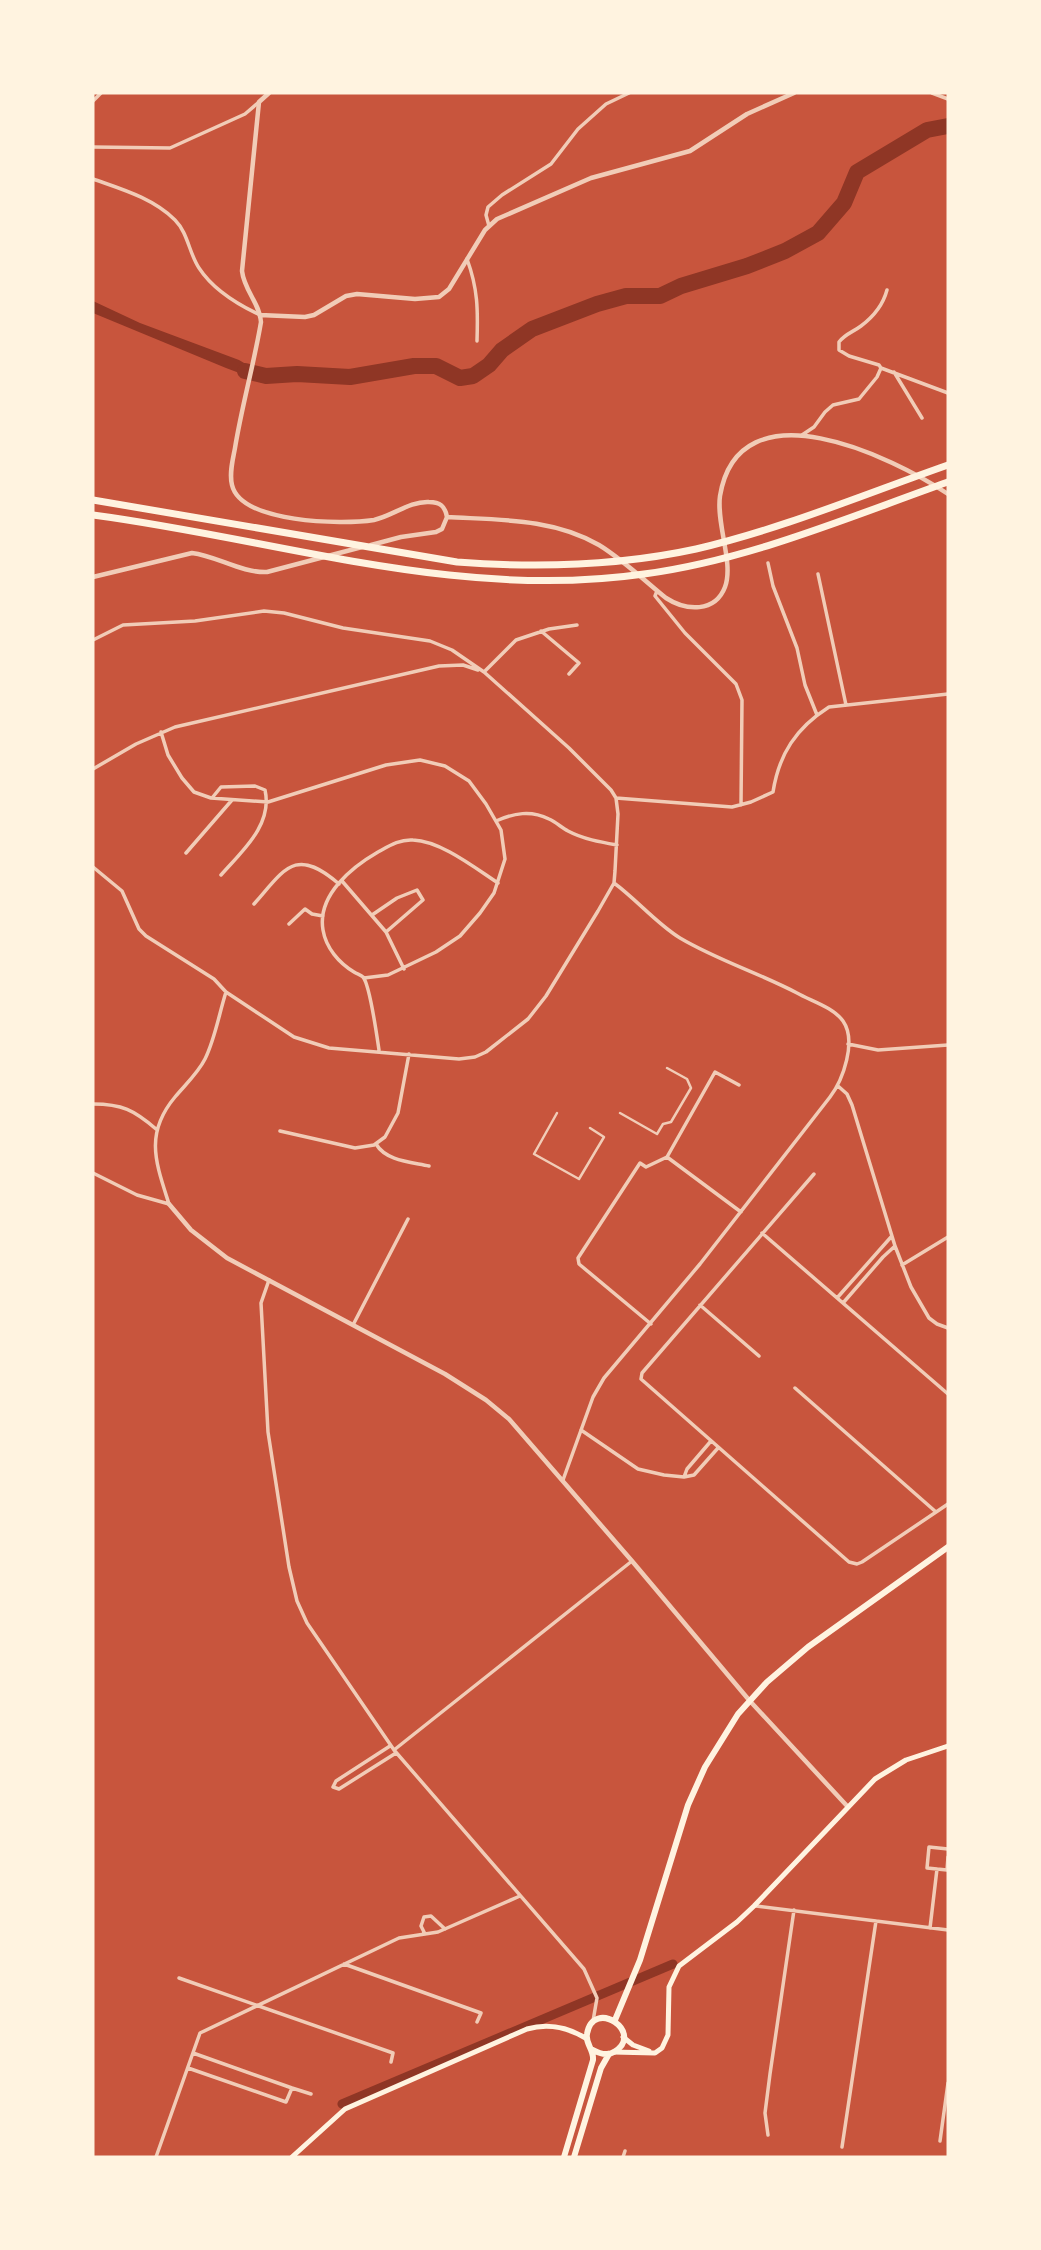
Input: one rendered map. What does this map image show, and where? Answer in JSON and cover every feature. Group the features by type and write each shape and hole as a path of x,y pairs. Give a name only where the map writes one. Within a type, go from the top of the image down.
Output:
{"highway":[{"path":"93,500 457,562 509,566 580,564 694,549 772,527 948,465"},
{"path":"93,515 398,569 523,582 645,574 718,559 777,543 948,482"}],"main road":[{"path":"615,2021 640,1960 688,1805 720,1741 749,1700 808,1647 948,1547"},
{"path":"593,2050 600,2054 655,2053 662,2048 668,2035 669,1987 679,1966 754,1906 874,1779 906,1760 948,1746"},
{"path":"564,2157 593,2060 593,2050 587,2033 593,2022 604,2018 615,2021 620,2026 623,2037 620,2046 611,2053 601,2068 574,2157"},
{"path":"292,2157 345,2109 527,2029 538,2026 562,2027 587,2039"},
{"path":"623,2037 633,2045 655,2053"}],"street":[{"path":"93,101 101,93"},
{"path":"93,147 170,148 245,114 269,93"},
{"path":"489,226 486,215 488,207 551,164 578,129 606,104 629,93"},
{"path":"93,179 138,196 167,213 184,233 199,268 242,306 260,315 305,317 314,315 346,296 357,294 415,299 439,297 449,289 489,226 497,219 592,178 690,151 747,114 794,93"},
{"path":"932,93 948,99"},
{"path":"93,577 192,553 260,572 275,571 391,539 436,532 442,529 447,517 444,507 432,502 417,504 375,519 326,523 260,510 245,503 235,493 232,486 232,469 260,326 260,315 245,285 242,271 259,102"},
{"path":"467,259 475,281 477,341"},
{"path":"887,290 874,315 838,342 839,350 948,393"},
{"path":"802,435 814,427 833,405 859,399 881,368"},
{"path":"894,371 922,418"},
{"path":"447,517 536,522 558,528 599,545 657,591 677,605 689,608 705,606 720,595 724,588 727,577 720,516 723,482 738,456 753,445 775,437 802,435 849,446 892,462 948,494"},
{"path":"768,563 773,586 797,648 805,685 817,715"},
{"path":"818,574 846,705"},
{"path":"657,591 655,596 685,634 736,684 742,700 741,805"},
{"path":"93,640 124,625 195,621 264,611 284,613 343,628 430,641 452,650 484,672 605,783 616,798 617,845 614,883 537,1009 509,1036 486,1052 459,1059 329,1048 294,1037 226,992 214,979 143,933 122,891 93,867"},
{"path":"484,672 516,640 541,631 577,625"},
{"path":"541,631 579,663 569,674"},
{"path":"93,769 136,744 175,727 439,666 463,665 484,672"},
{"path":"616,798 727,807 767,797 773,792 783,753 800,731 829,707 948,694"},
{"path":"161,732 168,755 182,778 194,792 211,798 268,802 386,765 420,760 445,765 469,781 501,830 505,859 498,883 480,913 460,936 404,969 388,975 364,978 353,972 331,950 323,933 326,902 358,864 394,843 411,839 427,842 444,850 498,883"},
{"path":"211,798 220,788 255,786 265,790 268,802 254,837 221,875"},
{"path":"186,853 232,800"},
{"path":"496,821 512,814 532,813 550,819 584,838 617,845"},
{"path":"254,904 286,867 295,864 313,865 340,883 372,915 386,932 404,969"},
{"path":"563,1480 593,1398 604,1378 741,1213 838,1086 848,1044 847,1029 835,1013 677,936 614,883"},
{"path":"372,915 397,898 416,890 422,900 386,932"},
{"path":"289,924 305,909 312,914 323,916"},
{"path":"364,978 379,1051"},
{"path":"226,992 206,1058 169,1105 156,1129 156,1164 169,1204 191,1230 227,1258 445,1374 486,1400 509,1419 749,1700 848,1807"},
{"path":"848,1044 878,1050 948,1045"},
{"path":"280,1131 355,1148 376,1144 385,1138 398,1113 409,1054"},
{"path":"620,1113 657,1133 663,1124 671,1122 691,1088 687,1079 667,1068"},
{"path":"651,1324 579,1264 578,1258 640,1163 646,1167 667,1157 715,1072 738,1085"},
{"path":"838,1086 847,1094 852,1105 895,1246 911,1287 929,1318 948,1328"},
{"path":"93,1104 120,1105 132,1110 156,1129"},
{"path":"557,1113 534,1154 579,1179 604,1137 590,1128"},
{"path":"376,1144 380,1151 388,1155 429,1166"},
{"path":"667,1157 741,1213"},
{"path":"93,1173 137,1195 169,1204"},
{"path":"814,1174 642,1373 641,1378 853,1564 862,1562 948,1504"},
{"path":"353,1325 408,1220"},
{"path":"762,1233 948,1394"},
{"path":"837,1298 892,1236"},
{"path":"902,1265 948,1237"},
{"path":"843,1303 883,1256 895,1246"},
{"path":"269,1280 261,1303 268,1432 289,1567 297,1601 307,1623 393,1750 584,1969 597,1998 593,2022"},
{"path":"700,1306 759,1356"},
{"path":"795,1388 936,1512"},
{"path":"581,1430 638,1469 684,1477 694,1475 719,1448"},
{"path":"684,1477 687,1469 711,1441"},
{"path":"393,1750 336,1781 333,1787 340,1789 393,1750 632,1560"},
{"path":"948,1849 929,1847 927,1868 947,1870 948,1857"},
{"path":"930,1928 937,1869"},
{"path":"156,2157 200,2033 399,1938 445,1929 520,1896"},
{"path":"754,1906 948,1930"},
{"path":"768,2135 765,2113 794,1910"},
{"path":"425,1934 421,1926 424,1917 431,1916 445,1929"},
{"path":"842,2147 876,1921"},
{"path":"345,1964 481,2013 477,2022"},
{"path":"179,1978 393,2053 391,2062"},
{"path":"193,2053 311,2094"},
{"path":"188,2068 286,2102 292,2088"},
{"path":"940,2141 948,2083"},
{"path":"623,2157 625,2151"}],"shaded area":[{"path":"93,301 140,323 239,360 266,376 242,374 93,313"}],"waterway":[{"path":"245,371 266,376 297,374 350,377 414,366 436,366 460,378 473,376 489,365 502,350 532,329 626,296 660,296 681,286 785,251 818,233 844,203 857,172 927,130 948,126"},
{"path":"342,2104 673,1964"}]}
